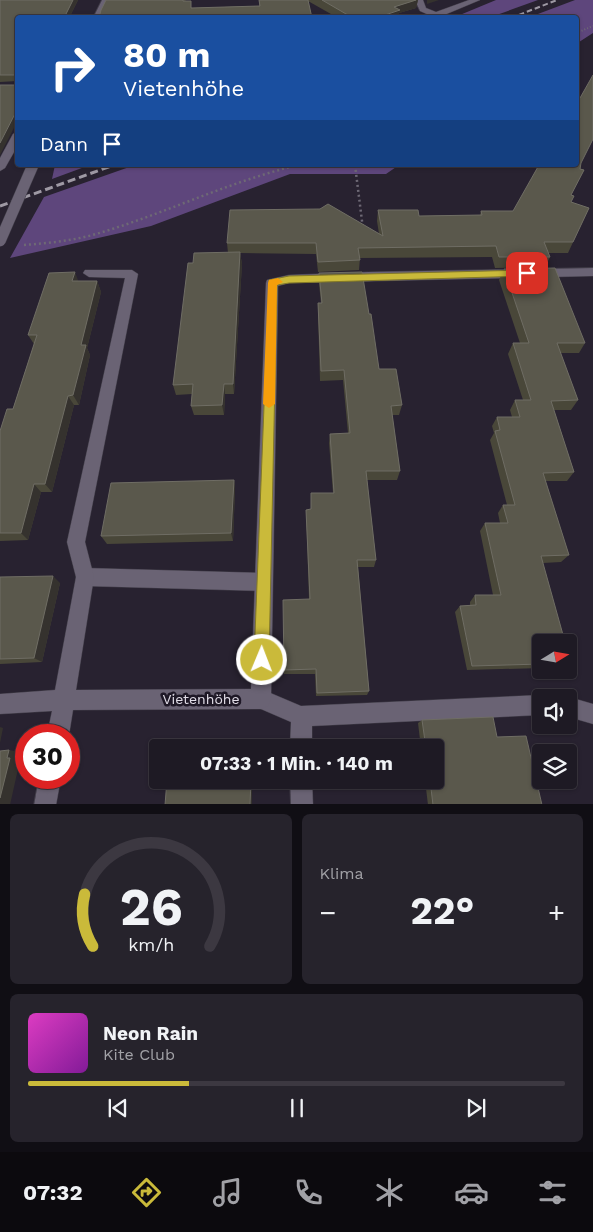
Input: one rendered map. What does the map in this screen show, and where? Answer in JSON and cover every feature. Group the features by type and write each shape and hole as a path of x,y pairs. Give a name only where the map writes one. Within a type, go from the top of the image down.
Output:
{"street":[{"path":"98,15 106,0"},
{"path":"419,0 423,9 431,15"},
{"path":"435,15 476,0"},
{"path":"0,168 15,140"},
{"path":"0,241 32,167"},
{"path":"532,705 301,716 260,699 272,283 289,279 368,276 593,272"},
{"path":"60,724 85,576 76,542 132,274 89,273"},
{"path":"85,576 264,582"},
{"name":"Vietenhöhe","path":"0,704 65,700 260,699"},
{"path":"577,709 593,714"},
{"path":"301,716 301,739"},
{"path":"45,804 48,789"},
{"path":"301,789 302,804"}],"path":[{"path":"579,32 593,26"},
{"path":"20,245 47,245 90,235 272,170 288,167"},
{"path":"355,167 368,276"}],"shaded area":[{"path":"496,0 538,0 497,15 460,15"},
{"path":"575,0 593,0 593,33 579,42 579,15 535,15"},
{"path":"55,167 85,167 52,179"},
{"path":"129,167 396,167 386,174 290,174 151,226 10,258 44,197"}],"building":[{"path":"0,0 73,0 66,15 15,15 15,75 0,75"},
{"path":"106,0 183,0 191,1 191,8 260,6 259,0 308,0 311,15 100,15"},
{"path":"322,0 416,0 394,7 400,10 385,15 348,15"},
{"path":"593,75 593,139 581,163 580,169 584,170 571,195 574,196 571,202 589,208 573,242 544,242 550,257 499,257 496,246 358,248 360,260 318,262 316,243 227,243 230,210 320,209 328,204 383,236 378,210 418,210 419,216 482,215 481,211 513,211 538,167 579,167 580,98"},
{"path":"0,85 15,85 15,114 0,143"},
{"path":"240,252 233,384 224,384 222,405 191,406 193,384 173,385 188,263 193,263 194,253"},
{"path":"555,268 585,343 557,343 578,400 551,401 574,472 543,473 569,555 541,556 563,634 532,634 532,664 472,666 460,606 476,605 475,595 501,595 485,523 508,523 503,505 515,505 495,431 500,430 497,417 520,417 515,400 531,400 513,343 529,343 504,269"},
{"path":"75,272 72,281 97,281 81,345 86,345 73,395 68,396 45,484 34,484 21,533 0,533 0,431 7,409 13,409 37,335 28,335 49,273"},
{"path":"362,272 369,314 371,314 379,369 396,369 402,405 391,406 400,471 366,471 376,560 357,560 369,691 317,693 316,669 284,670 283,600 310,599 306,510 311,509 311,493 334,493 330,434 350,433 344,370 321,371 318,303 322,303 319,273"},
{"path":"234,480 231,533 101,536 111,483"},
{"path":"53,576 34,658 0,659 0,577"},
{"path":"493,717 497,737 526,736 532,762 532,789 538,789 542,804 433,804 431,789 444,789 444,739 425,739 422,720"},
{"path":"9,750 7,758 10,758 0,798 0,751"},
{"path":"166,789 251,789 250,804 165,804"}],"railway":[{"path":"519,15 557,0"},
{"path":"0,206 108,167"}],"slow traffic":[{"path":"269,404 272,283 278,282"}],"route":[{"path":"262,660 272,283 289,279 527,273"}]}
